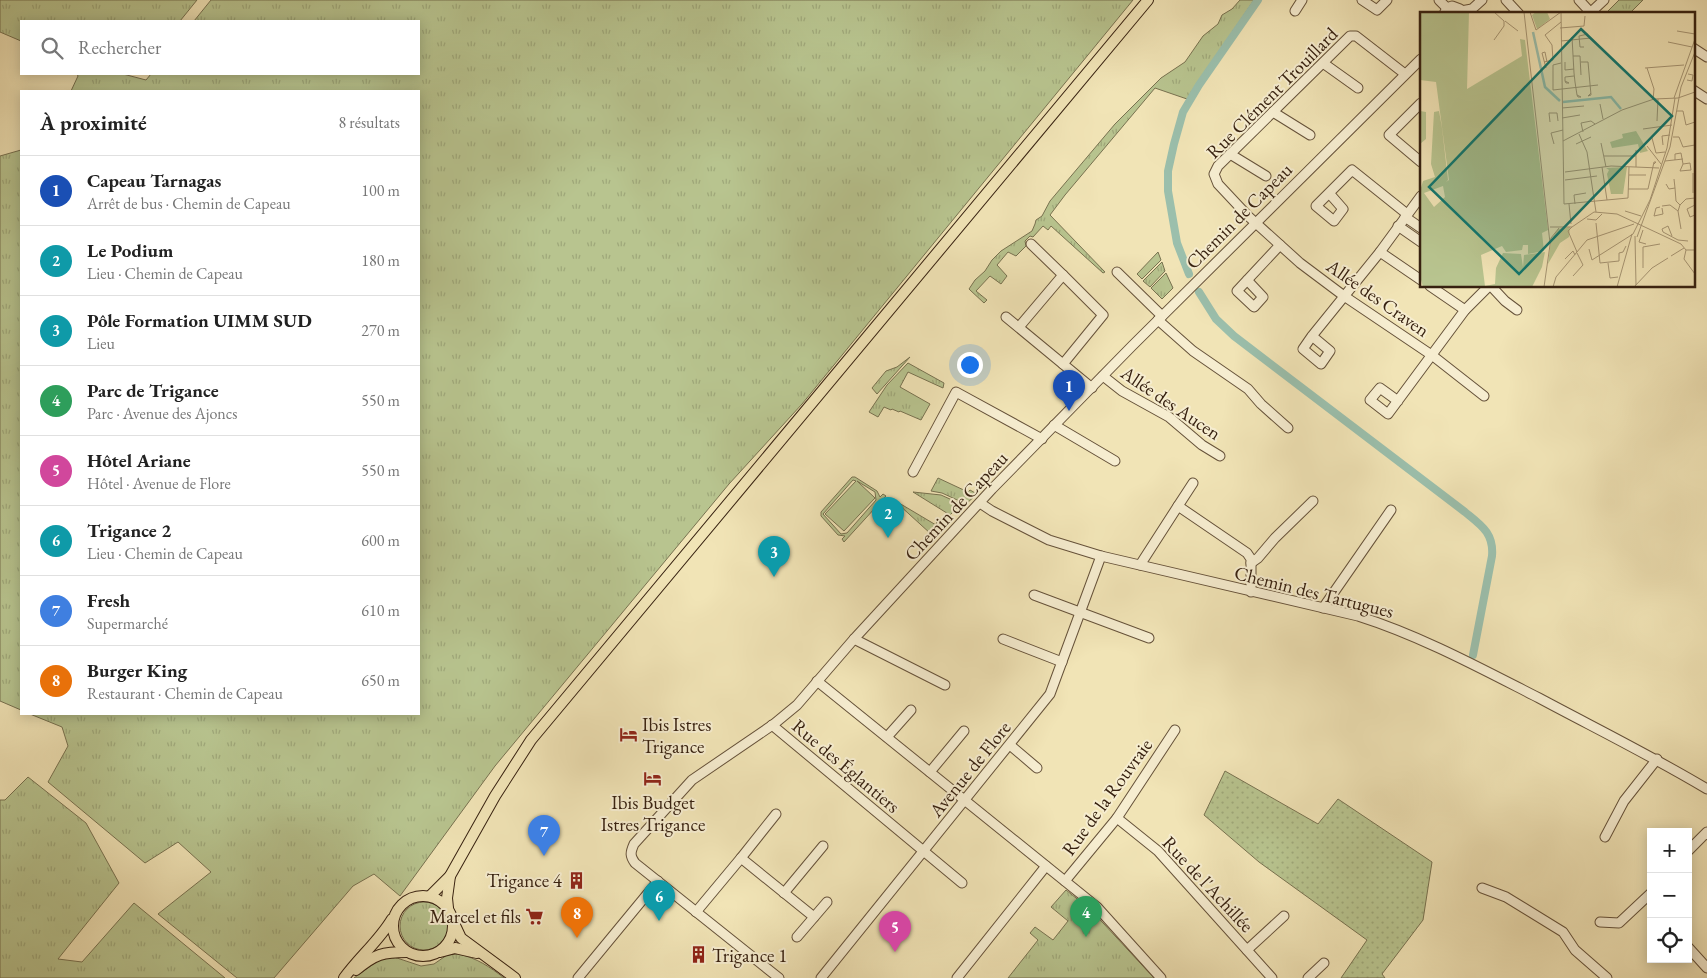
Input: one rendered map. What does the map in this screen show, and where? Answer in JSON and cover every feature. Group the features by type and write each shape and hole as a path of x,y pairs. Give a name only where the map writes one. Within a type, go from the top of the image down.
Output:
{"main road":[{"path":"430,896 450,876 495,796 531,740 1148,0"},
{"path":"450,876 447,898 448,908 461,938 515,978"},
{"path":"345,978 353,965 385,932 397,909 403,902 411,897 420,895 430,896 448,908"},
{"path":"393,918 394,938 407,952"},
{"path":"439,952 450,939 453,931 453,922"},
{"path":"345,978 369,959 380,953 407,952 423,956 455,948 481,954"}],"street":[{"path":"1295,11 1302,0"},
{"path":"1362,0 1377,10 1387,0"},
{"path":"1439,0 1446,11 1455,6 1462,12 1472,9 1482,0"},
{"path":"1506,0 1517,12"},
{"path":"1579,0 1590,12"},
{"path":"1592,12 1604,0"},
{"name":"Rue Clément Trouillard","path":"1256,223 1218,184 1214,174 1218,166 1230,154 1350,36 1356,36 1405,74"},
{"path":"1694,49 1707,57"},
{"name":"Chemin de Capeau","path":"658,881 635,863 630,852 634,844 692,780 772,725 797,705 854,639 1054,425 1420,60"},
{"path":"1323,63 1358,88"},
{"path":"1694,91 1706,99"},
{"path":"1420,103 1389,135 1420,161"},
{"path":"1273,112 1310,135"},
{"path":"1230,154 1266,176"},
{"path":"1329,193 1352,170 1420,227"},
{"path":"1312,336 1380,252 1420,197"},
{"name":"Allée des Craven","path":"1256,223 1280,245 1344,296 1432,356 1484,396"},
{"path":"1398,226 1420,241"},
{"path":"1031,244 1103,315 1063,364"},
{"path":"1247,280 1280,245"},
{"path":"1380,252 1420,279"},
{"path":"1117,272 1193,350 1248,389 1261,404 1288,428"},
{"path":"1018,327 1063,275"},
{"path":"1433,288 1465,310"},
{"path":"1398,401 1465,310 1488,288"},
{"path":"1492,288 1517,310"},
{"path":"1006,317 1092,388"},
{"name":"Allée des Aucen","path":"1103,376 1122,391 1169,417 1202,445 1220,456"},
{"path":"913,472 956,392 1042,439"},
{"path":"1054,425 1115,461"},
{"path":"1140,565 1194,483"},
{"path":"1251,563 1313,501"},
{"name":"Chemin des Tartugues","path":"980,503 1049,540 1102,556 1358,616 1398,630 1470,663 1657,759 1703,786"},
{"path":"1178,506 1247,553 1251,563 1251,592"},
{"path":"1323,608 1392,510"},
{"name":"Avenue de Flore","path":"821,978 1050,694 1102,556"},
{"path":"1034,595 1149,638"},
{"path":"854,639 945,685"},
{"path":"1003,640 1062,662"},
{"path":"817,681 1097,908 1161,978"},
{"path":"887,738 911,710"},
{"name":"Rue des Églantiers","path":"772,725 962,883"},
{"name":"Rue de la Rouvraie","path":"1065,882 1116,818 1174,730"},
{"path":"930,772 964,731"},
{"path":"1010,745 1037,768"},
{"path":"1605,837 1624,801 1657,759"},
{"path":"1703,786 1707,778"},
{"path":"696,912 776,814"},
{"name":"Rue de l'Achillée","path":"1116,818 1158,851 1272,978"},
{"path":"1692,847 1707,832"},
{"path":"784,892 823,846"},
{"path":"740,858 814,916"},
{"path":"957,978 1046,866"},
{"path":"578,978 658,881 779,978"},
{"path":"1482,888 1506,897 1563,932 1575,950 1606,978"},
{"path":"1600,922 1620,923 1647,897"},
{"path":"1644,900 1647,903"},
{"path":"797,937 827,902"},
{"path":"1247,950 1284,916"},
{"path":"1692,951 1707,968"},
{"path":"1308,978 1324,963"}],"green space":[{"path":"0,0 197,0 181,20 20,20 20,41 0,32"},
{"path":"211,0 1133,0 802,404 729,484 495,766 400,896 374,874 353,886 274,978 237,978 158,914 211,872 178,842 145,863 48,782 68,746 62,727 32,715 420,715 420,90 71,90 78,75 127,75 146,80 150,75 420,75 420,20 195,20"},
{"path":"1240,0 1254,0 1187,99 1155,88 1050,215 1105,272 1103,273 1051,226 1048,230 1043,226 1033,237 1030,236 1025,241 1026,246 1016,256 1008,252 997,265 1007,276 1001,284 990,276 976,291 987,300 984,303 969,289 975,280 1001,251 1032,231 1036,220 1042,216 1050,201 1115,124 1161,78 1185,62 1203,36 1218,24 1222,15 1232,9"},
{"path":"1619,0 1643,0 1631,12 1607,12"},
{"path":"20,150 20,710 0,701 0,156"},
{"path":"1158,252 1161,260 1142,279 1137,274"},
{"path":"1162,262 1165,271 1150,287 1143,281"},
{"path":"1166,273 1173,288 1162,299 1151,288"},
{"path":"910,357 877,394 872,388 886,371 897,367"},
{"path":"908,363 944,383 943,388 908,372 900,387 930,404 921,420 900,411 884,407 878,417 869,412 887,385"},
{"path":"852,477 877,491 880,497 883,494 886,496 844,542 842,539 845,536 838,535 821,516 821,512","holes":["853,480 856,481 825,514 844,531 875,498 857,481 875,492 876,500 847,533 841,534 823,514"]},
{"path":"938,478 968,492 970,490 977,494 966,504 942,493 931,491"},
{"path":"913,492 941,495 961,504 950,515"},
{"path":"899,503 936,525 937,520 942,523 931,534"},
{"path":"1225,771 1318,824 1338,799 1432,862 1423,920 1382,974 1385,978 1341,978 1367,940 1259,862 1204,815"},
{"path":"28,777 86,823 119,883 58,959 82,962 134,903 225,978 0,978 0,800 5,800"},
{"path":"1066,890 1091,910 1154,978 1008,978 1038,940 1030,933 1035,927 1053,940 1068,921 1051,907"},
{"path":"419,902 429,902 441,909 448,921 448,931 441,943 429,950 419,950 411,946 404,939 400,931 400,921 404,913 411,906"},
{"path":"458,954 483,963 504,978 354,978 379,960 394,957 421,966 434,964 447,955"}],"waterway":[{"path":"1189,274 1177,243 1168,191 1168,171 1174,144 1183,112 1199,85 1258,0"},
{"path":"1199,292 1216,319 1234,336 1465,512 1489,535 1492,556 1473,655"}],"place":[{"name":"Capeau Tarnagas","path":"1069,411"},
{"name":"Le Podium","path":"888,538"},
{"name":"Pôle Formation UIMM SUD","path":"774,577"},
{"name":"Ibis Istres Trigance","path":"628,735"},
{"name":"Ibis Budget Istres Trigance","path":"653,779"},
{"name":"Fresh","path":"544,856"},
{"name":"Trigance 4","path":"576,880"},
{"name":"Marcel et fils","path":"535,916"},
{"name":"Trigance 2","path":"659,921"},
{"name":"Parc de Trigance","path":"1086,937"},
{"name":"Burger King","path":"577,938"},
{"name":"Hôtel Ariane","path":"895,952"},
{"name":"Trigance 1","path":"698,955"}]}
